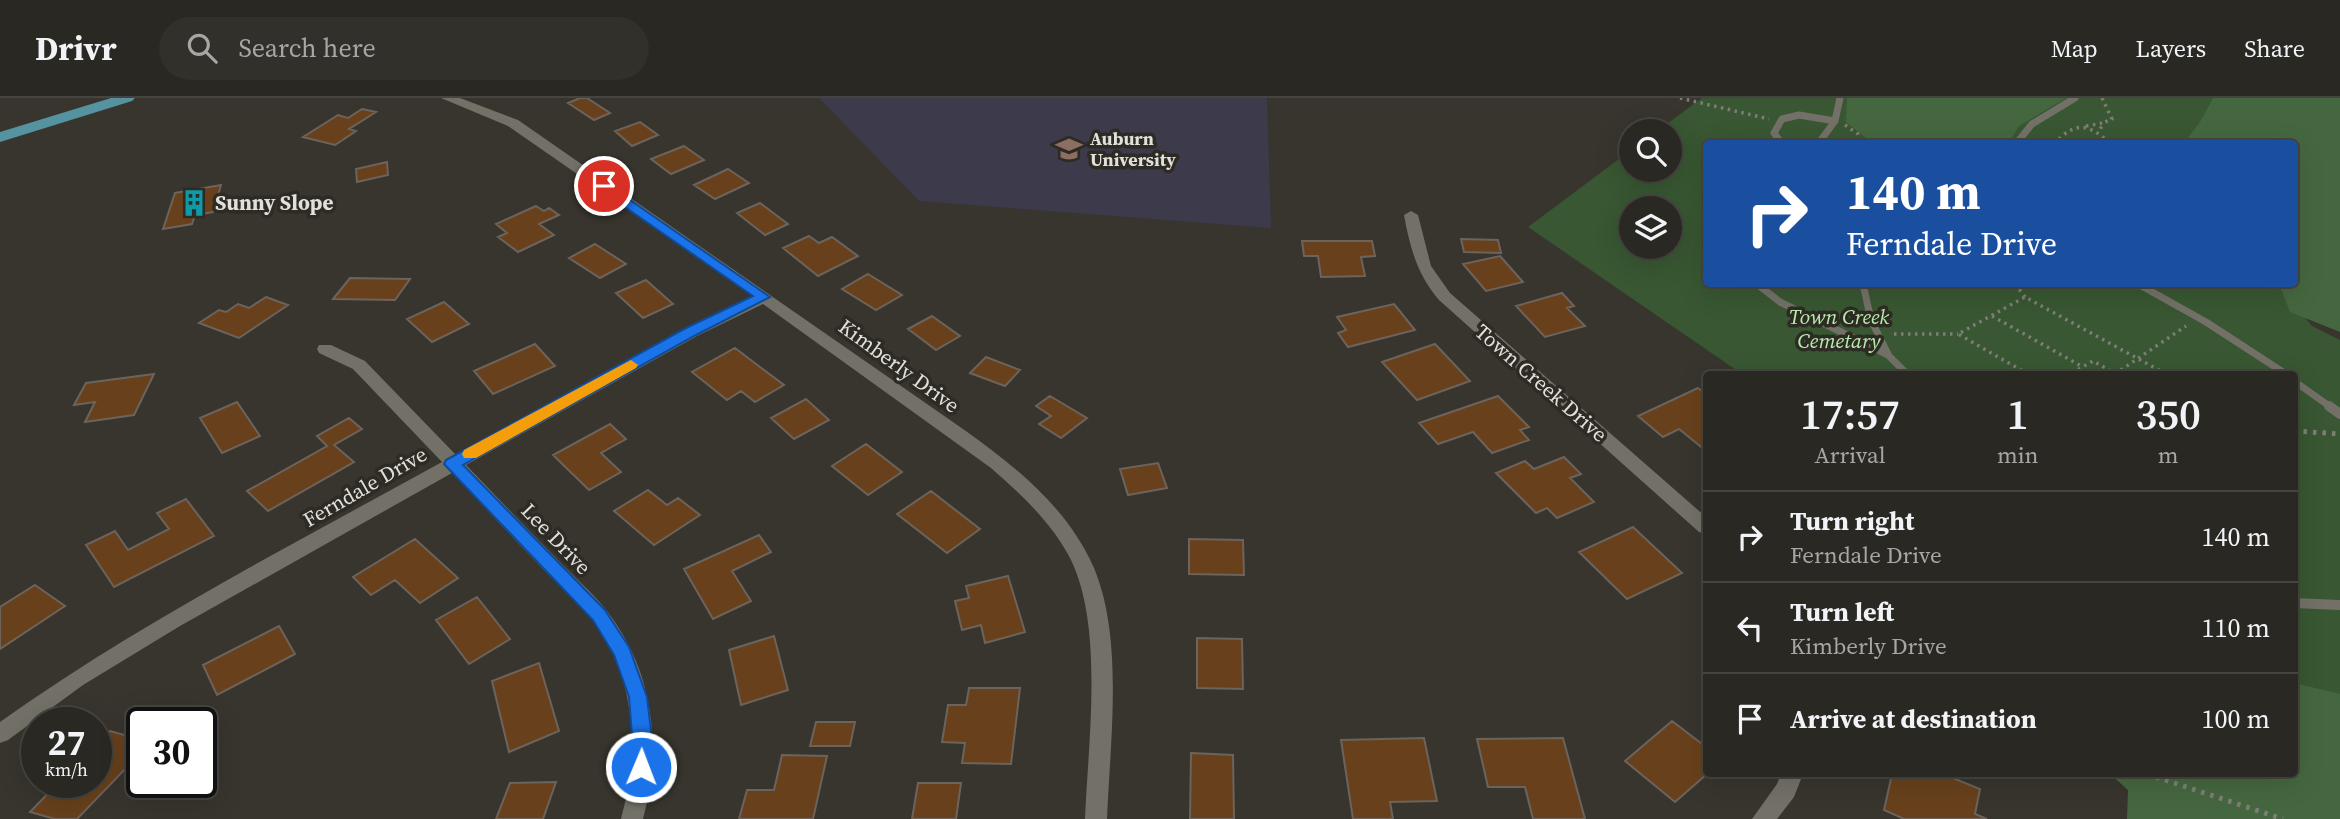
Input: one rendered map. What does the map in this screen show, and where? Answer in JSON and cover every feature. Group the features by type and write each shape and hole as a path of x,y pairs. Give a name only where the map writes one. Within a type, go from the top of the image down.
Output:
{"main road":[{"path":"0,124 85,98"},
{"path":"0,137 127,98"}],"street":[{"name":"Kimberly Drive","path":"447,98 513,123 764,297 999,466 1030,493 1058,525 1081,561 1089,582 1098,626 1096,819"},
{"name":"Town Creek Drive","path":"1411,215 1420,260 1431,283 1456,309 1703,524"},
{"name":"Ferndale Drive","path":"0,734 76,678 162,627 691,332 764,297"},
{"name":"Lee Drive","path":"325,349 359,365 599,615 623,653 638,697 643,748 632,819"},
{"path":"1763,819 1786,790 1791,777"}],"lane":[{"path":"1821,140 1835,121 1840,98"},
{"path":"2017,140 2028,127 2075,98"},
{"path":"1779,140 1774,133 1775,126 1780,121 1805,116 1835,121"},
{"path":"1762,287 1780,302 1888,355"},
{"path":"1863,287 1875,334 1888,355 1904,371"},
{"path":"2143,287 2199,318 2281,371"},
{"path":"2298,383 2340,414"},
{"path":"2298,603 2340,605"}],"path":[{"path":"1680,98 1780,121"},
{"path":"2058,140 2065,133 2083,126 2112,119 2102,98"},
{"path":"1835,121 1848,126 1861,140"},
{"path":"2099,132 2103,123"},
{"path":"2083,126 2099,132 2107,140"},
{"path":"2017,287 2025,297 2160,371"},
{"path":"1875,334 1958,334 2025,297"},
{"path":"1991,316 2083,367"},
{"path":"2120,371 2199,318"},
{"path":"1958,334 2023,371"},
{"path":"2076,371 2093,362 2110,371"},
{"path":"2298,431 2340,434"},
{"path":"2156,777 2283,819"}],"shaded area":[{"name":"Auburn University","path":"819,98 1267,98 1271,228 919,201"}],"green space":[{"name":"Town Creek Cemetary","path":"1702,98 2260,98 2228,140 1703,140 1703,287 2280,287 2312,326 2340,340 2340,819 2297,777 2298,371 1738,371 1528,227 1619,159 1619,182 1682,182 1682,119 1673,119"},
{"path":"1847,98 2066,98 2019,126 2010,140 1874,140 1866,138 1846,122"},
{"path":"2213,98 2340,98 2340,332 2290,312 2280,287 2298,287 2298,140 2186,140"},
{"path":"2298,684 2340,694 2340,819 2127,819 2128,790 2113,777 2298,777"}],"building":[{"path":"587,98 610,113 594,120 568,103"},
{"path":"362,109 376,112 349,129 356,131 335,145 303,137 338,115 348,118"},
{"path":"640,122 658,135 632,146 615,131"},
{"path":"684,146 704,160 671,174 651,159"},
{"path":"387,162 388,175 357,182 356,169"},
{"path":"728,169 749,183 715,199 694,185"},
{"name":"Sunny Slope","path":"221,185 213,212 195,215 192,224 163,229 175,193"},
{"path":"760,203 788,224 765,235 737,213"},
{"path":"536,206 544,211 549,208 559,215 539,224 554,235 518,252 498,237 507,233 496,224"},
{"path":"809,236 819,243 832,237 858,256 818,276 783,248"},
{"path":"1461,239 1498,240 1501,253 1464,252"},
{"path":"1302,241 1372,241 1375,256 1361,257 1365,276 1321,277 1318,256 1304,256"},
{"path":"595,244 626,264 600,278 569,258"},
{"path":"1500,256 1523,282 1486,291 1463,264"},
{"path":"868,274 902,295 876,310 842,289"},
{"path":"350,278 410,279 395,300 333,299"},
{"path":"646,280 673,304 643,318 616,293"},
{"path":"1562,293 1574,306 1567,308 1585,326 1545,337 1516,306"},
{"path":"266,297 288,305 239,338 199,323 219,310 226,312 238,304 249,308"},
{"path":"444,302 469,324 432,342 407,319"},
{"path":"1394,304 1415,330 1348,347 1338,333 1346,330 1337,317"},
{"path":"932,316 960,336 936,350 908,329"},
{"path":"535,344 555,366 493,394 474,371"},
{"path":"1435,344 1470,381 1417,400 1382,362"},
{"path":"735,348 784,385 755,402 741,391 727,400 692,372"},
{"path":"986,357 1020,370 1005,386 970,373"},
{"path":"154,374 134,415 85,422 95,402 74,405 86,383"},
{"path":"1698,388 1703,392 1703,449 1679,429 1663,437 1638,416"},
{"path":"1050,396 1087,418 1061,438 1039,424 1051,416 1036,406"},
{"path":"1498,396 1529,427 1520,430 1529,440 1492,453 1473,432 1438,444 1419,423"},
{"path":"806,399 829,420 794,439 771,418"},
{"path":"237,402 260,436 222,453 200,418"},
{"path":"349,418 362,429 334,445 354,462 268,511 247,491 327,446 317,436"},
{"path":"610,424 626,439 601,453 621,472 589,490 553,455"},
{"path":"866,444 902,472 868,495 832,466"},
{"path":"1564,457 1581,474 1570,478 1594,502 1557,518 1547,508 1536,513 1496,473 1525,461 1534,469"},
{"path":"1158,463 1167,488 1128,495 1120,469"},
{"path":"648,490 667,505 678,498 700,515 654,545 614,511"},
{"path":"931,491 980,529 947,553 897,514"},
{"path":"186,499 214,536 114,587 86,545 115,531 128,550 169,529 157,513"},
{"path":"1633,527 1682,573 1627,599 1579,552"},
{"path":"759,535 771,552 732,571 751,601 713,619 684,569"},
{"path":"415,539 458,578 420,603 395,580 371,595 353,577"},
{"path":"1189,539 1243,540 1244,575 1189,574"},
{"path":"1008,576 1025,632 985,643 981,625 962,630 955,601 969,598 966,586"},
{"path":"35,585 65,606 0,649 0,607"},
{"path":"477,597 510,639 469,664 436,620"},
{"path":"279,626 295,654 217,695 203,665"},
{"path":"774,636 788,690 741,705 729,650"},
{"path":"1197,638 1242,639 1243,689 1197,688"},
{"path":"539,663 559,731 509,752 492,681"},
{"path":"969,688 1020,688 1011,764 962,763 965,743 942,742 948,705 966,705"},
{"path":"1672,721 1703,745 1704,777 1675,802 1625,761"},
{"path":"816,722 855,722 850,746 810,746"},
{"path":"112,732 126,736 126,768 112,783"},
{"path":"1424,738 1437,801 1390,802 1393,819 1353,819 1341,740"},
{"path":"1563,738 1585,819 1533,819 1525,787 1488,787 1477,739"},
{"path":"1191,753 1233,755 1234,819 1190,819"},
{"path":"782,755 827,756 813,819 739,819 747,790 774,790"},
{"path":"1891,777 1950,777 1980,789 1975,814 1987,819 1904,819 1884,810"},
{"path":"556,782 543,819 496,819 510,783"},
{"path":"918,783 961,783 956,819 912,819"},
{"path":"44,798 97,798 77,819 55,819 30,812"}],"slow traffic":[{"path":"470,454 631,365"}],"place":[{"name":"Auburn University","path":"1069,149"},
{"name":"Sunny Slope","path":"194,203"}],"route":[{"path":"604,186 764,297 691,332 452,464 599,615 623,653 638,697 643,748 641,767"}]}
